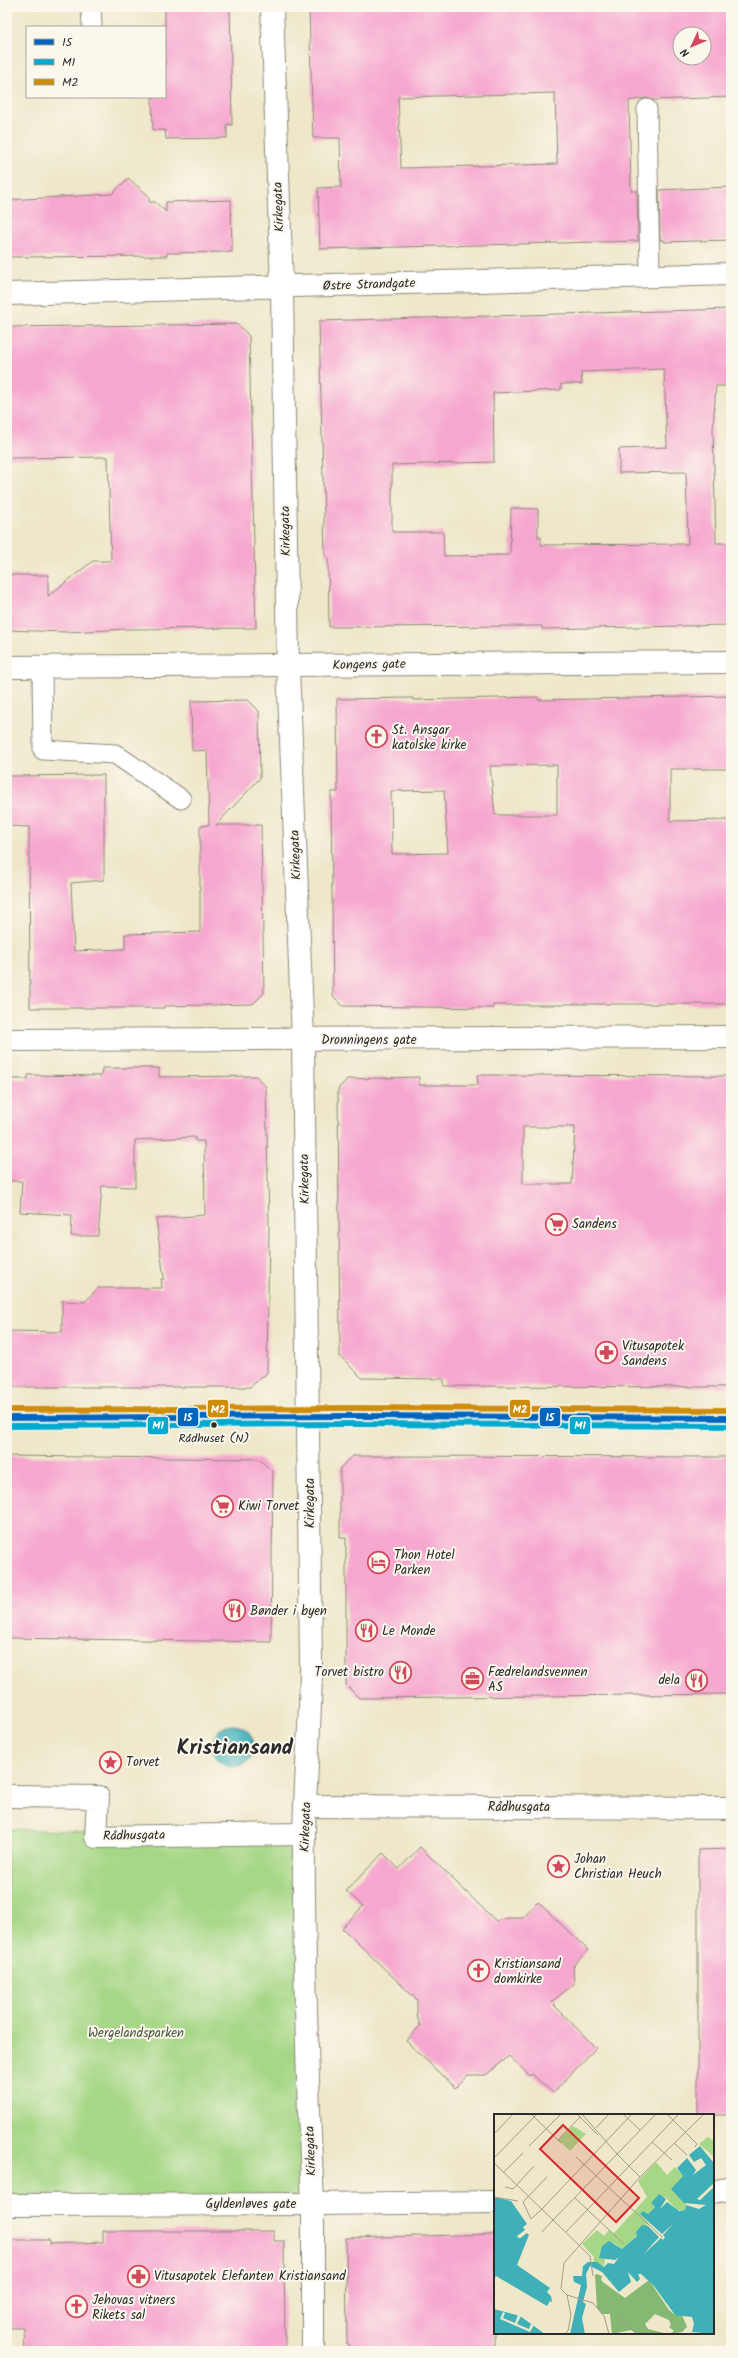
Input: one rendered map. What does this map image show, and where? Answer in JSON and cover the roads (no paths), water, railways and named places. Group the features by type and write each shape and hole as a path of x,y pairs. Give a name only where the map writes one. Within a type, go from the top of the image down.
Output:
{"street":[{"name":"Kirkegata","path":"272,7 282,288 288,667 303,1040 311,1663 311,1714 304,1834 305,1969 313,2204 313,2351"},
{"name":"Østre Strandgate","path":"7,294 282,288 731,274"},
{"name":"Kongens gate","path":"7,667 288,667 731,662"},
{"name":"Dronningens gate","path":"7,1040 303,1040 731,1037"},
{"path":"7,1418 309,1416 731,1418"},
{"name":"Rådhusgata","path":"7,1796 98,1797 96,1837 304,1834"},
{"name":"Rådhusgata","path":"306,1806 731,1808"},
{"path":"714,2192 731,2188"},
{"name":"Gyldenløves gate","path":"7,2205 494,2202"}],"lane":[{"path":"91,7 92,26"},
{"path":"647,109 650,276"},
{"path":"42,667 43,750 115,754 181,799"}],"water":[{"path":"233,1725 248,1731 254,1746 248,1761 233,1767 218,1761 212,1746 218,1731"}],"place":[{"name":"St. Ansgar katolske kirke","path":"376,737"},
{"name":"Sandens","path":"557,1224"},
{"name":"Vitusapotek Sandens","path":"606,1353"},
{"name":"Rådhuset (N)","path":"214,1425"},
{"name":"Kiwi Torvet","path":"222,1506"},
{"name":"Thon Hotel Parken","path":"379,1562"},
{"name":"Bønder i byen","path":"234,1611"},
{"name":"Le Monde","path":"367,1631"},
{"name":"Torvet bistro","path":"400,1672"},
{"name":"Fædrelandsvennen AS","path":"472,1679"},
{"name":"dela","path":"696,1680"},
{"name":"Torvet","path":"110,1762"},
{"name":"Johan Christian Heuch","path":"559,1866"},
{"name":"Kristiansand domkirke","path":"479,1971"},
{"name":"Vitusapotek Elefanten Kristiansand","path":"139,2276"},
{"name":"Jehovas vitners Rikets sal","path":"77,2307"}],"district":[{"name":"Kristiansand","path":"235,1748"}],"park label":[{"name":"Wergelandsparken","path":"136,2033"}]}
